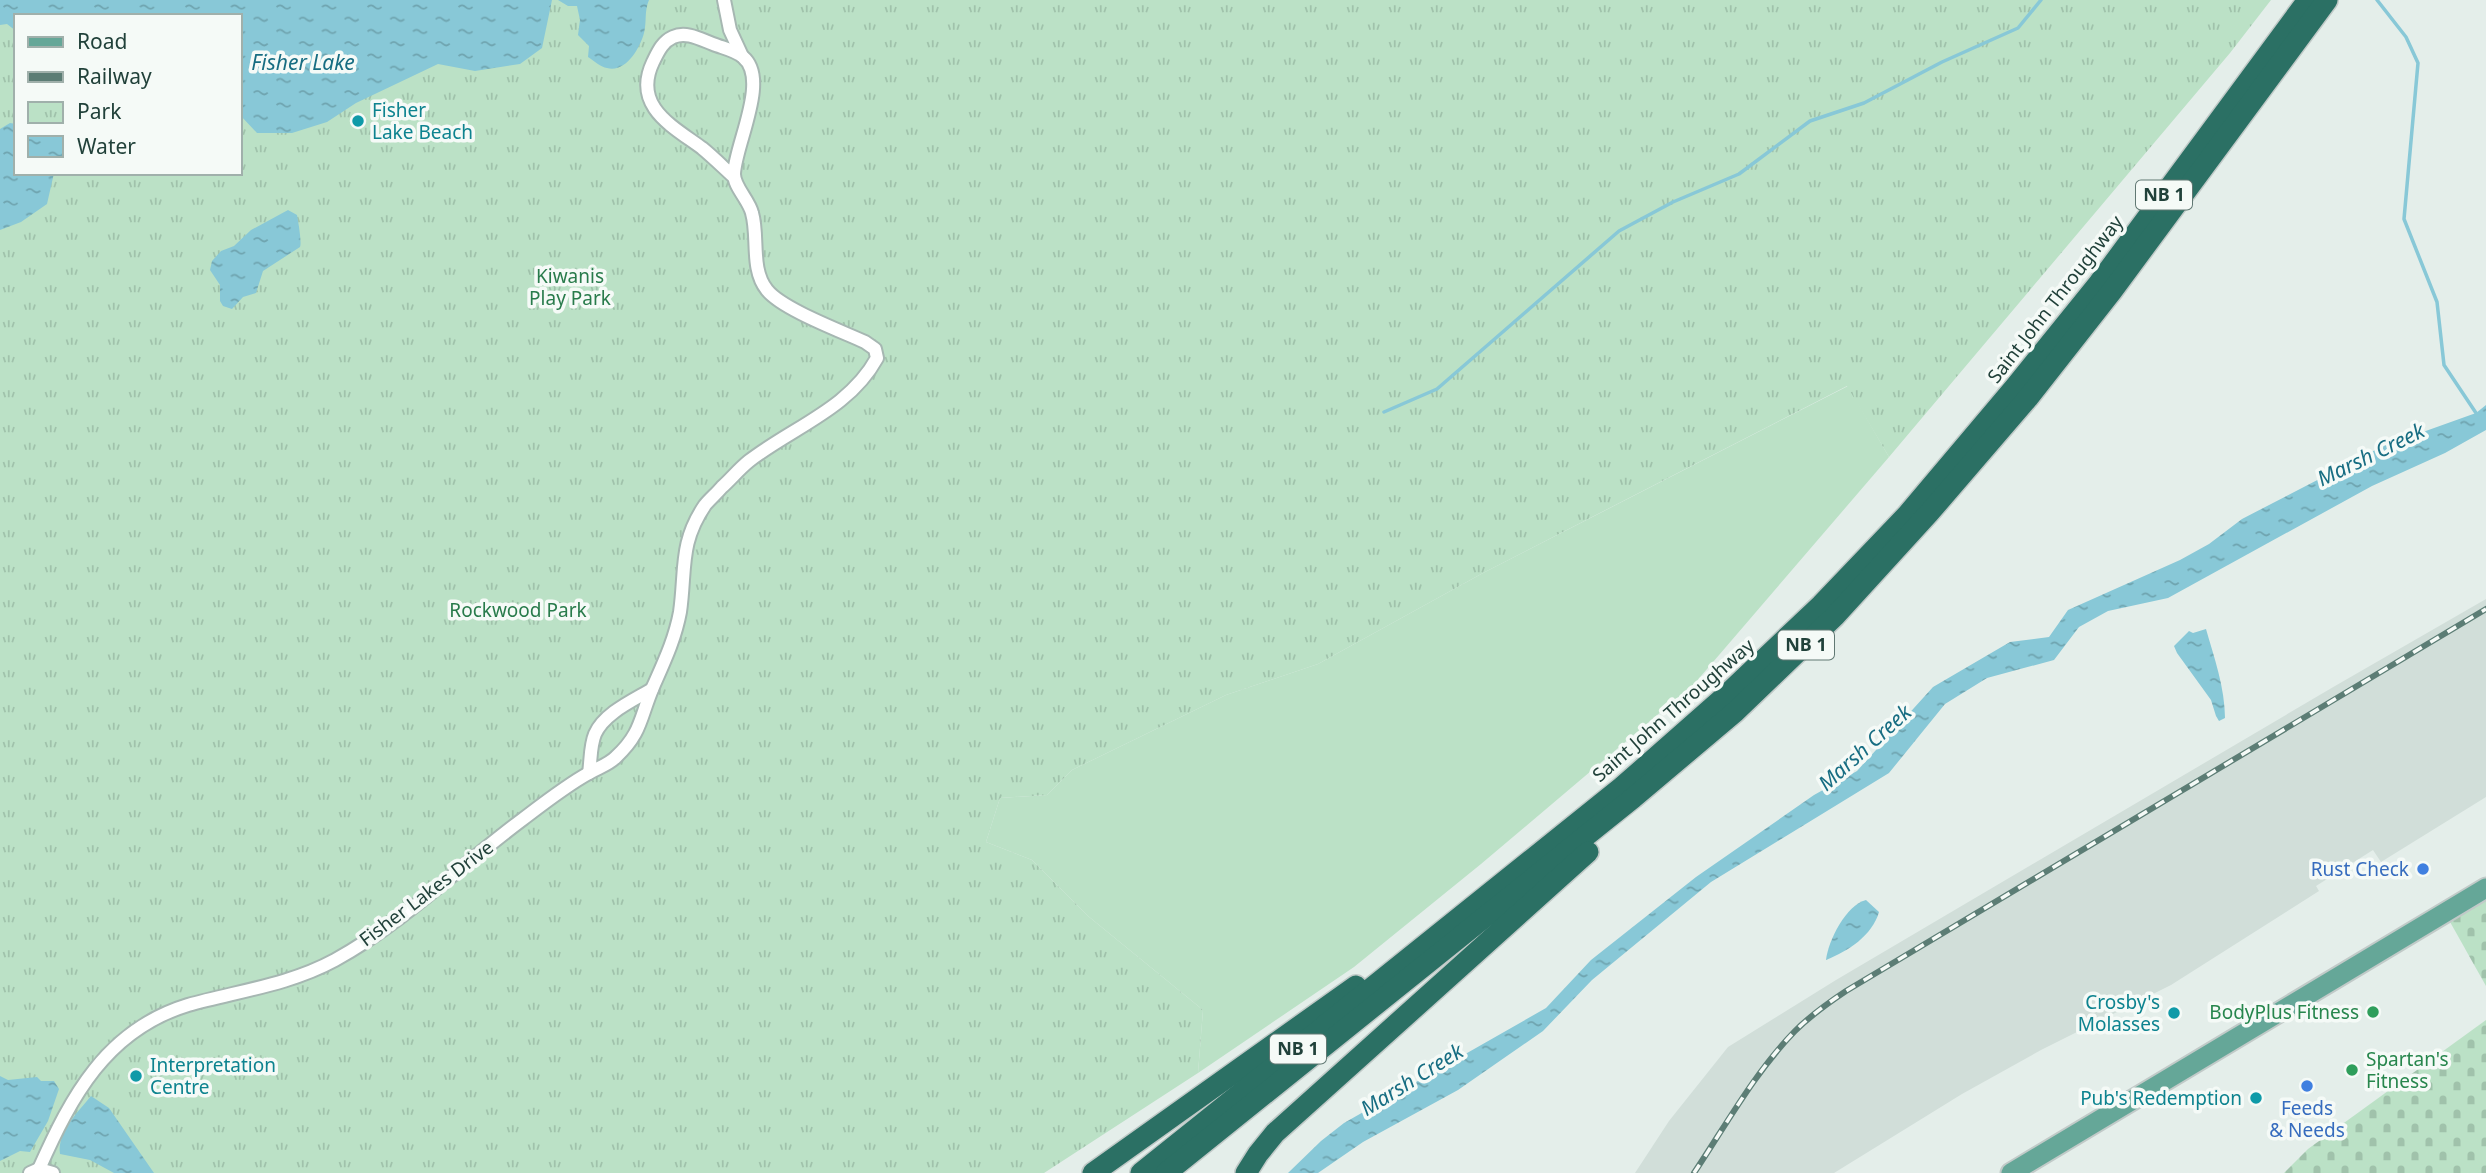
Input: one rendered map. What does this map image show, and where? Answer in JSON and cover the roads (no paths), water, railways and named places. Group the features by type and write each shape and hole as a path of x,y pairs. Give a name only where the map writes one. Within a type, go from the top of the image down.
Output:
{"highway":[{"name":"Saint John Throughway","path":"1140,1173 1622,787 1722,699 1821,605 1907,514 1978,432 2099,283 2308,0"},
{"name":"Saint John Throughway","path":"1166,1173 1499,907 1735,712 1835,616 1929,513 2028,398 2112,291 2327,0"},
{"path":"1246,1173 1275,1133 1640,805 1735,712"},
{"path":"1093,1173 1453,920"}],"main road":[{"path":"2011,1173 2486,888"}],"street":[{"path":"724,0 730,30 750,68 752,94 734,177"},
{"name":"Fisher Lakes Drive","path":"35,1171 82,1084 116,1047 149,1022 185,1006 291,980 336,959 407,912 524,818 622,751 637,733 676,632 687,539 706,504 747,463 839,404 871,369 877,358 876,349 786,304 767,290 758,269 752,214 734,177 713,157 661,118 651,102 647,85 649,70 657,52 666,41 676,36 696,37 742,56"},
{"path":"589,773 592,744 598,727 614,713 652,689"},
{"path":"35,1171 53,1173"}],"water":[{"name":"Fisher Lake","path":"0,0 552,0 542,48 520,64 475,71 438,64 356,103 327,122 292,133 257,133 242,117 242,14 14,14 14,29 7,24 0,25"},
{"path":"558,0 649,0 644,33 636,52 626,63 614,69 598,64 588,57 589,46 578,35 580,20 577,6 568,6"},
{"path":"14,124 14,175 54,175 47,204 21,222 0,230 0,129"},
{"path":"288,210 297,215 300,247 263,271 256,293 243,297 232,309 223,306 220,301 220,285 210,270 212,261 221,251 234,246 251,230"},
{"name":"Marsh Creek","path":"2486,405 2486,430 2445,453 2372,486 2168,598 2108,611 2079,627 2054,660 1987,678 1945,704 1889,773 1711,882 1592,980 1543,1031 1458,1090 1363,1142 1318,1173 1288,1173 1344,1123 1546,1008 1591,960 1696,877 1814,795 1857,771 1933,687 2010,642 2049,637 2068,610 2180,560 2209,544 2242,519 2381,447 2476,413"},
{"path":"2206,629 2223,695 2225,718 2219,721 2211,700 2174,646 2189,631 2193,633"},
{"path":"1866,900 1879,912 1876,921 1851,947 1826,960 1830,943 1845,916"},
{"path":"0,1076 8,1080 37,1077 41,1081 54,1081 59,1089 48,1121 30,1152 20,1151 0,1161"},
{"path":"91,1096 109,1108 154,1173 114,1173 90,1160 60,1154 65,1130"}],"waterway":[{"path":"1384,412 1437,389 1619,231 1673,202 1739,174 1810,121 1864,103 1942,62 2018,28 2041,0"},
{"path":"2377,0 2406,37 2418,63 2404,219 2437,302 2444,365 2476,413"}],"railway":[{"path":"1694,1173 1780,1047 1833,1000 2486,609"}],"place":[{"name":"Fisher Lake Beach","path":"358,121"},
{"name":"Rust Check","path":"2423,869"},
{"name":"BodyPlus Fitness","path":"2373,1012"},
{"name":"Crosby's Molasses","path":"2174,1013"},
{"name":"Spartan's Fitness","path":"2352,1070"},
{"name":"Interpretation Centre","path":"136,1076"},
{"name":"Feeds & Needs","path":"2307,1086"},
{"name":"Pub's Redemption","path":"2256,1098"}],"park label":[{"name":"Kiwanis Play Park","path":"570,287"},
{"name":"Rockwood Park","path":"518,610"}]}
